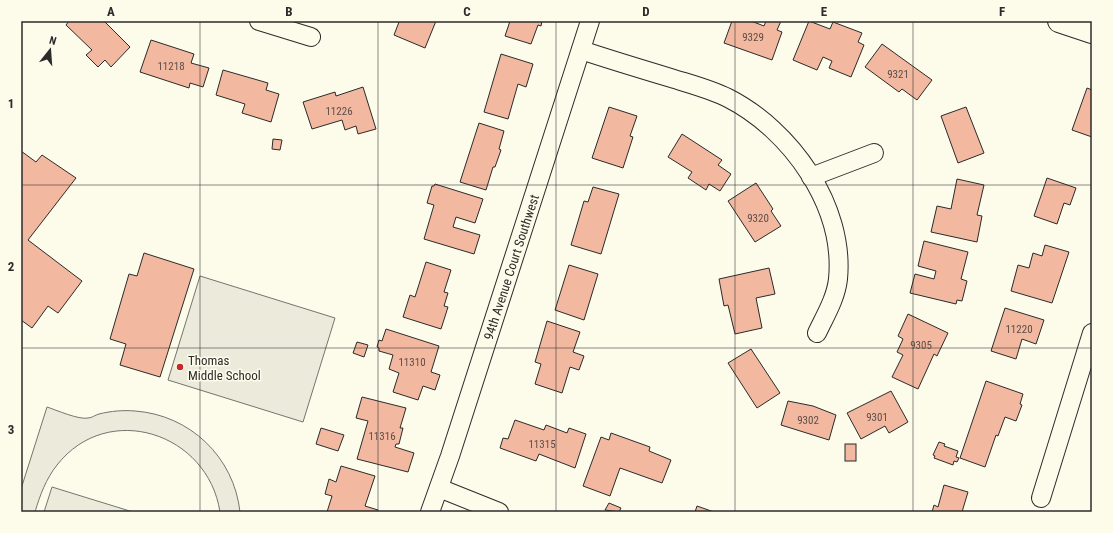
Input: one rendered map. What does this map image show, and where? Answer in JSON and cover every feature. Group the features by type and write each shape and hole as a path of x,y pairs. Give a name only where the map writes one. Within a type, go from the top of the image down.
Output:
{"street":[{"path":"259,21 311,37"},
{"name":"94th Avenue Court Southwest","path":"430,512 590,21"},
{"path":"1059,21 1092,32"},
{"path":"581,50 727,98 756,115 781,136 802,161 826,204 831,219 836,249 838,279 832,302 817,332"},
{"path":"811,177 874,153"},
{"path":"1040,498 1092,333"},
{"path":"439,488 499,512"}],"shaded area":[{"path":"200,276 335,318 303,422 168,380"},
{"path":"47,407 73,416 84,418 89,418 108,412 122,411 155,414 174,421 191,430 206,442 219,457 229,474 236,492 240,512 220,512 212,485 197,462 177,445 153,434 128,430 102,434 78,445 53,470 44,487 35,512 21,512 21,489"},
{"path":"52,487 133,512 44,512"}],"building":[{"path":"69,21 104,21 130,47 111,67 105,60 98,67 86,55 92,50 66,25"},
{"path":"396,21 436,21 425,48 394,35 399,22"},
{"path":"510,21 542,21 541,26 538,25 531,44 505,36"},
{"path":"732,21 751,21 764,26 766,21 781,21 777,30 782,32 772,60 724,43"},
{"path":"809,21 830,29 833,22 862,33 858,42 864,45 851,77 829,68 832,61 823,57 817,70 793,60"},
{"path":"151,40 194,54 191,63 209,68 203,87 190,83 189,88 140,72"},
{"path":"882,44 932,80 917,100 902,89 899,92 865,67"},
{"path":"501,54 533,64 526,87 518,84 508,119 484,112"},
{"path":"223,70 268,83 266,90 279,94 271,122 242,113 245,104 216,95"},
{"path":"363,87 376,129 358,134 356,126 345,130 342,120 312,129 303,102 335,92 336,96"},
{"path":"1087,88 1092,90 1092,137 1072,130"},
{"path":"609,107 637,116 630,136 633,137 623,168 592,158"},
{"path":"966,107 984,153 958,163 941,116"},
{"path":"479,123 504,131 499,149 501,150 495,167 493,167 486,190 460,182"},
{"path":"682,134 722,160 718,165 731,174 720,191 709,184 706,190 688,178 692,172 668,157"},
{"path":"273,139 282,140 280,150 272,149"},
{"path":"21,151 36,162 42,155 76,178 28,240 82,281 58,313 48,306 32,328 21,320"},
{"path":"1047,178 1076,188 1070,205 1064,203 1057,224 1034,216"},
{"path":"957,179 984,185 977,215 982,216 977,242 931,232 937,206 951,209"},
{"path":"756,183 773,209 771,211 781,226 755,242 728,201"},
{"path":"435,184 483,199 475,223 456,217 453,227 480,235 474,254 424,239 434,205 427,203 432,186"},
{"path":"593,187 619,194 601,254 571,245 584,201 588,202"},
{"path":"924,241 968,252 961,279 967,281 962,301 957,300 956,304 910,293 915,274 934,279 936,271 918,266"},
{"path":"1045,245 1069,252 1052,303 1011,291 1018,265 1029,268 1033,253 1042,256"},
{"path":"144,253 194,269 160,377 120,365 126,344 110,339 129,274 137,276"},
{"path":"426,262 451,270 444,292 448,293 444,306 448,307 441,329 403,317 410,295 415,297"},
{"path":"569,265 598,274 584,320 555,310"},
{"path":"769,268 775,294 756,298 762,328 735,334 728,305 724,306 719,279"},
{"path":"1005,308 1044,320 1036,344 1022,339 1016,359 991,351"},
{"path":"908,314 948,333 937,356 934,354 918,389 892,377 903,355 897,352 903,339 898,336"},
{"path":"547,321 580,332 573,352 584,356 579,370 570,367 562,393 535,384 541,364 535,362"},
{"path":"386,329 439,346 431,372 440,375 435,390 423,386 418,400 393,392 399,373 389,369 393,355 379,351 379,348 377,347 379,340 382,341"},
{"path":"357,342 368,345 364,357 353,353"},
{"path":"751,349 780,393 757,408 728,363"},
{"path":"986,381 1023,394 1020,404 1022,405 1016,421 1005,417 998,436 996,435 985,467 960,458"},
{"path":"891,391 908,422 889,433 885,426 861,439 847,413"},
{"path":"362,397 406,408 400,428 403,428 399,444 396,444 395,447 414,453 408,472 357,459 368,421 356,418"},
{"path":"788,401 813,406 836,415 829,440 781,425"},
{"path":"515,420 544,430 546,425 567,433 569,428 586,434 575,468 539,454 536,461 500,448 503,438 508,439"},
{"path":"321,428 344,435 338,451 316,444"},
{"path":"611,433 650,447 649,451 671,460 662,483 620,468 610,496 583,486 601,437 609,440"},
{"path":"939,442 945,444 944,446 958,451 956,457 959,458 957,462 954,461 953,465 934,458 935,456 933,455"},
{"path":"845,444 856,444 856,461 845,461"},
{"path":"341,466 375,476 365,506 378,510 378,512 327,512 332,496 325,494 329,479 336,482"},
{"path":"944,485 968,492 962,512 932,512 934,505 938,507"},
{"path":"609,503 621,508 619,512 605,510"},
{"path":"697,506 714,512 695,512"}],"place":[{"name":"Thomas Middle School","path":"180,367"}]}
